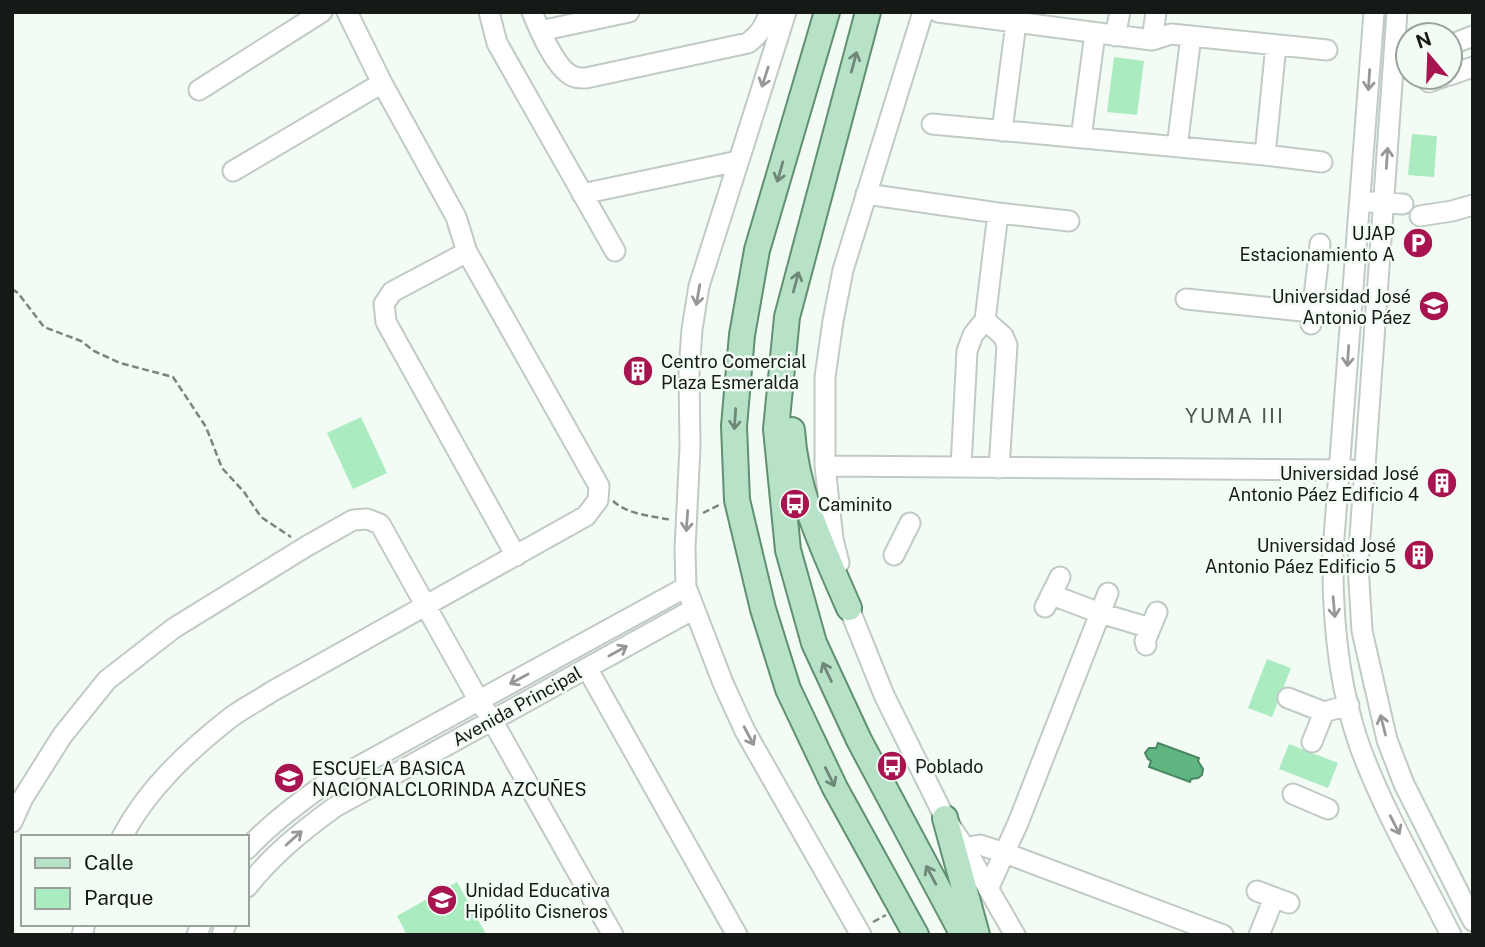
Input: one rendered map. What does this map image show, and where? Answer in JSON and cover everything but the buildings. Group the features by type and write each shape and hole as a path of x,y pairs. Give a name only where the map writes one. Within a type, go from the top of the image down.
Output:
{"main road":[{"path":"827,12 757,250 742,335 734,426 737,500 763,608 788,689 835,788 916,935"},
{"path":"868,12 787,317 776,429 788,550 814,643 859,740 963,935"},
{"path":"786,329 792,437 799,475 814,528 849,608"},
{"path":"945,818 977,935"}],"street":[{"path":"199,90 322,12"},
{"path":"123,835 132,818 176,764 232,717 271,692 586,516 598,500 599,486 467,252 456,217 382,83 347,12"},
{"path":"489,12 497,43 615,251"},
{"path":"532,12 562,69 573,77 586,78 748,43 758,35 768,19 769,12"},
{"path":"540,31 629,12"},
{"path":"786,12 699,286 689,373 690,447 680,520 687,587 723,682 745,731 857,933"},
{"path":"923,12 843,270 825,377 825,466 833,539 849,608 884,695 945,818 1015,935"},
{"path":"938,12 1152,40 1171,34 1327,50"},
{"path":"1115,36 1120,12"},
{"path":"1152,40 1156,12"},
{"path":"1374,12 1332,589 1337,641 1359,744 1378,792 1451,935"},
{"path":"1397,12 1393,203 1364,470 1358,565 1362,631 1387,740 1404,783 1473,920"},
{"path":"1002,131 1016,23"},
{"path":"1080,138 1094,33"},
{"path":"1177,147 1191,36"},
{"path":"1265,155 1276,45"},
{"path":"233,171 382,83"},
{"path":"932,124 1322,162"},
{"path":"582,194 738,161"},
{"path":"866,194 1069,220"},
{"path":"1360,202 1393,203"},
{"path":"1420,216 1473,205"},
{"path":"961,467 967,351 973,335 985,320 998,213"},
{"path":"1312,313 1320,244"},
{"path":"467,252 392,292 384,304 386,322 516,556"},
{"path":"1186,299 1312,313 1352,306"},
{"path":"985,320 1003,337 1007,345 999,468"},
{"path":"825,466 1364,470"},
{"path":"12,822 23,797 62,736 107,680 173,628 307,546 354,520 368,519 380,524 613,935"},
{"path":"894,555 909,523"},
{"name":"Avenida Principal","path":"248,848 266,828 321,788 687,587"},
{"path":"1052,593 1100,613 1151,628"},
{"path":"988,889 1005,853 1108,593"},
{"name":"Avenida Principal","path":"248,886 264,866 301,832 335,807 694,609"},
{"path":"587,668 737,935"},
{"path":"1288,698 1324,712 1349,705"},
{"path":"1312,742 1324,712"},
{"path":"1293,794 1328,809"},
{"path":"965,848 980,845 1005,853 1223,935"},
{"path":"1259,935 1273,897"}],"path":[{"path":"12,289 44,327 81,341 94,351 120,363 173,377 206,427 222,468 244,492 261,517 307,546"},
{"path":"599,486 618,506 680,520 737,500"},
{"path":"857,933 901,907"}],"green space":[{"path":"1114,57 1144,61 1137,115 1107,112"},
{"path":"1412,134 1437,136 1434,177 1408,175"},
{"path":"361,417 387,473 353,489 327,433"},
{"path":"1267,659 1291,668 1272,717 1248,708"},
{"path":"1289,744 1338,763 1328,788 1279,769"},
{"path":"457,882 486,934 407,935 397,916"}],"shaded area":[{"path":"1158,743 1199,758 1202,775 1190,782 1149,767 1151,761 1145,753 1149,748 1156,748"}],"place":[{"name":"UJAP Estacionamiento A","path":"1418,243"},
{"name":"Universidad José Antonio Páez","path":"1434,306"},
{"name":"Centro Comercial Plaza Esmeralda","path":"638,371"},
{"name":"Universidad José Antonio Páez Edificio 4","path":"1442,483"},
{"name":"Caminito","path":"795,504"},
{"name":"Universidad José Antonio Páez Edificio 5","path":"1419,555"},
{"name":"Poblado","path":"892,766"},
{"name":"ESCUELA BASICA NACIONALCLORINDA AZCUÑES","path":"289,778"},
{"name":"Unidad Educativa Hipólito Cisneros","path":"442,900"}],"district":[{"name":"YUMA III","path":"1235,415"}]}
